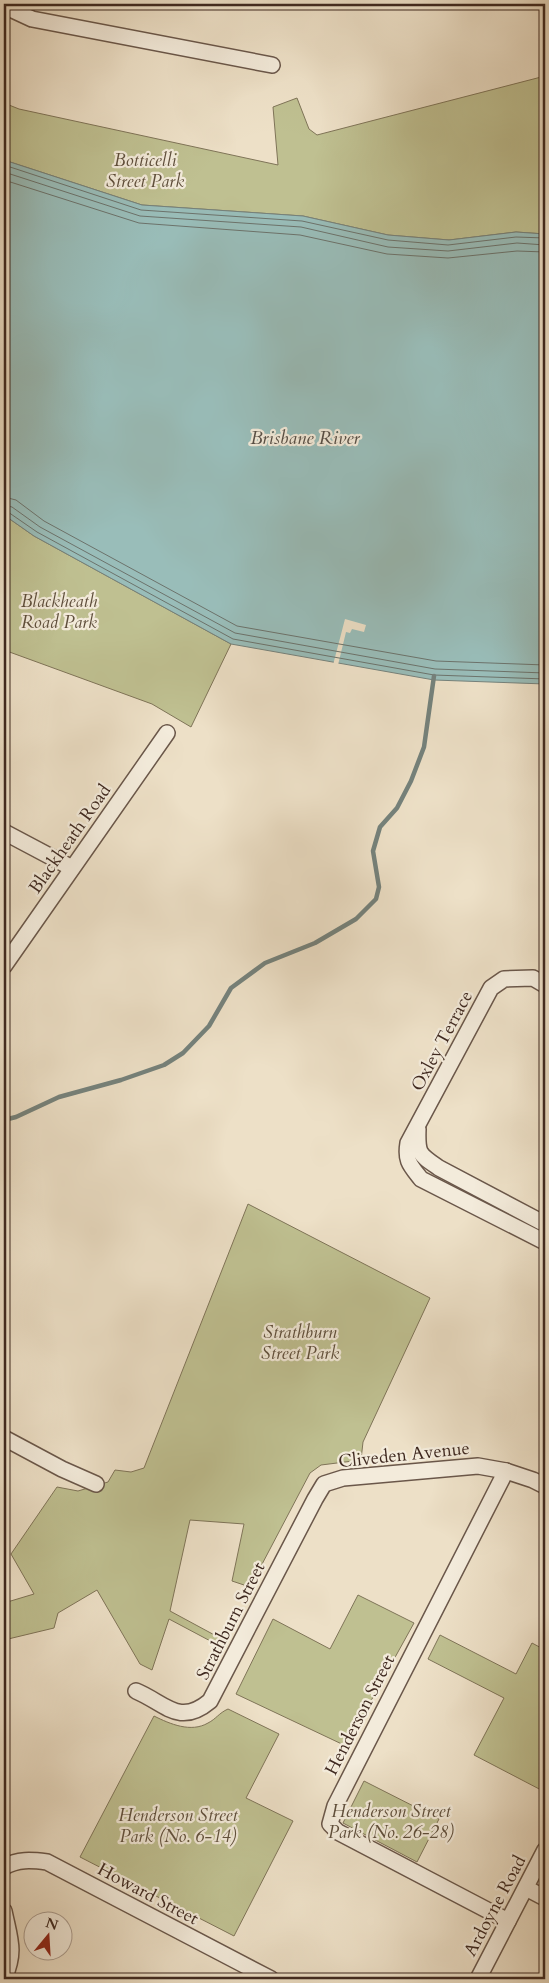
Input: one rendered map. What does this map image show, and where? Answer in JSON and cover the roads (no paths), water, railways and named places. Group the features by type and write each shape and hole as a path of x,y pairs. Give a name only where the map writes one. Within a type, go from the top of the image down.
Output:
{"street":[{"path":"4,6 32,19 272,65"},
{"name":"Blackheath Road","path":"4,966 166,733"},
{"path":"4,832 72,868"},
{"name":"Oxley Terrace","path":"545,985 534,978 504,979 491,988 408,1143 406,1155 410,1165 421,1179 545,1242"},
{"name":"Oxley Terrace","path":"419,1125 417,1148 424,1157 439,1168 541,1222 528,1235"},
{"path":"4,1438 62,1469 96,1484"},
{"name":"Cliveden Avenue","path":"324,1484 343,1478 478,1466 506,1471 545,1486"},
{"name":"Henderson Street","path":"506,1471 335,1806 330,1824 338,1832 508,1921"},
{"name":"Strathburn Street","path":"136,1691 151,1697 166,1709 179,1713 192,1713 210,1701 314,1499 324,1484"},
{"name":"Ardoyne Road","path":"478,1979 545,1850"},
{"name":"Howard Street","path":"4,1867 13,1862 29,1860 47,1862 271,1979"},
{"path":"526,1888 545,1898"},
{"path":"4,1911 12,1948 10,1964 4,1979"}],"water":[{"name":"Brisbane River","path":"4,160 142,205 303,216 388,235 449,240 516,232 545,234 545,684 434,680 231,644 34,536 4,515"}],"waterway":[{"path":"4,1120 16,1117 59,1097 121,1080 164,1065 183,1053 209,1026 231,988 265,963 315,943 356,919 376,899 379,887 373,851 380,827 397,808 411,781 424,747 434,676"}],"park label":[{"name":"Botticelli Street Park","path":"145,170"},
{"name":"Blackheath Road Park","path":"59,611"},
{"name":"Strathburn Street Park","path":"300,1342"},
{"name":"Henderson Street Park (No. 26-28)","path":"391,1821"},
{"name":"Henderson Street Park (No. 6-14)","path":"178,1825"}]}
